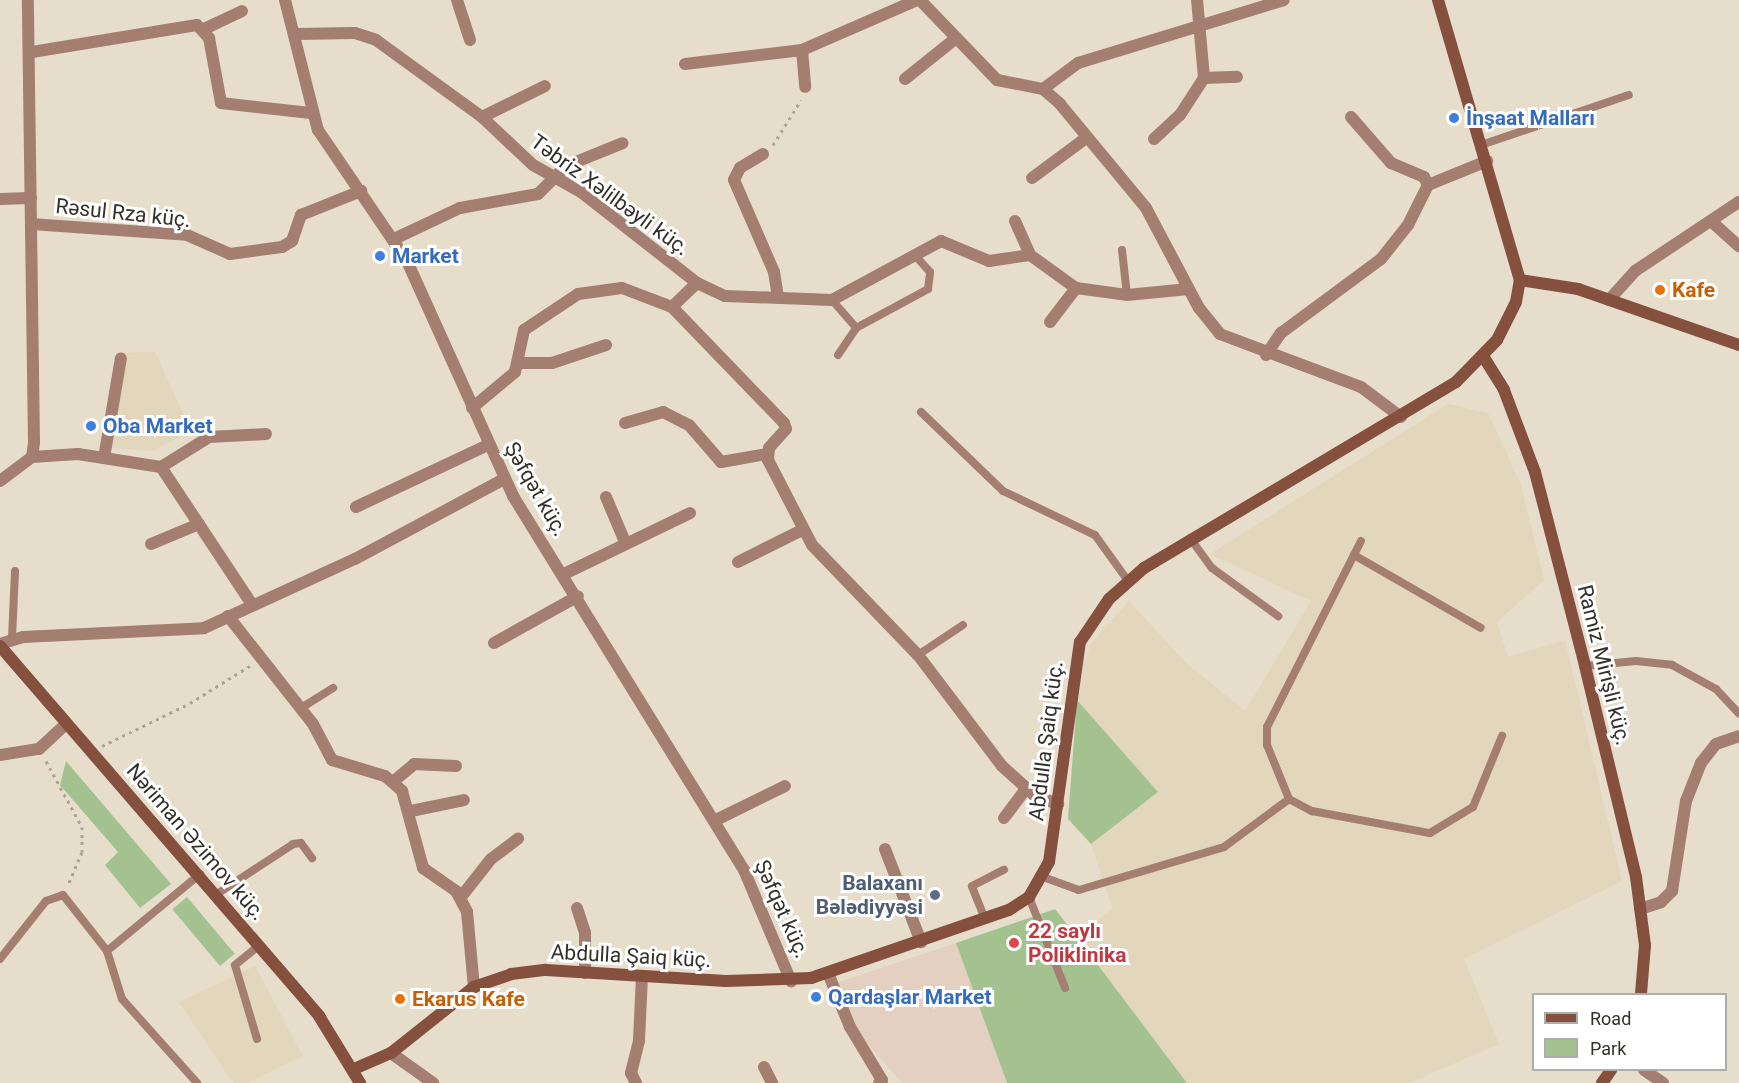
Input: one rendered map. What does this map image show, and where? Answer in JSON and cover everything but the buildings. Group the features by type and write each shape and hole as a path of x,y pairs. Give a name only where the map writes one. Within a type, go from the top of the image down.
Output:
{"street":[{"path":"28,0 32,52 32,457"},
{"name":"Şəfqət küç.","path":"285,0 295,34 310,113 394,239 504,479 578,596 758,895 790,981"},
{"path":"457,0 470,40"},
{"path":"685,64 802,50 919,0 997,80 1043,89 1146,208 1189,289 1220,334 1266,355 1361,387 1401,417"},
{"path":"1154,139 1180,115 1204,78 1197,0"},
{"path":"1043,89 1078,63 1201,28 1284,0"},
{"path":"1438,0 1520,280 1609,300 1739,345"},
{"path":"32,52 189,25 204,29 242,11"},
{"path":"204,29 221,104 310,113"},
{"name":"Təbriz Xəlilbəyli küç.","path":"295,34 364,35 414,65 482,117 525,158 556,178 697,283 725,296 832,300"},
{"path":"905,79 955,39"},
{"path":"802,50 805,87"},
{"path":"1204,78 1237,77"},
{"path":"482,117 545,86"},
{"path":"1351,117 1391,163 1424,177 1428,185"},
{"path":"1032,178 1086,138"},
{"path":"394,239 460,208 538,194 566,166 623,143"},
{"path":"763,154 740,168 734,180 774,272 778,298"},
{"path":"1266,355 1281,333 1381,259 1408,225 1428,185 1487,161"},
{"name":"Rəsul Rza küç.","path":"31,224 187,235 230,254 282,247 292,241 301,215 361,191"},
{"path":"0,199 31,198"},
{"path":"1609,300 1635,271 1739,202"},
{"path":"1015,221 1030,255 1076,288 1127,295 1189,289"},
{"path":"1711,222 1739,246"},
{"path":"832,300 941,241 988,261 1030,255"},
{"name":"Abdulla Şaiq küç.","path":"354,1069 392,1053 474,987 525,971 790,981 828,973 921,942 985,919 1029,897 1044,877 1058,804 1076,655 1094,618 1128,581 1190,538 1401,417 1456,382 1483,356 1510,318 1520,280"},
{"path":"672,307 697,283"},
{"path":"472,408 487,400 518,363 524,330 578,294 622,288 672,307 784,423 783,435 766,454 721,462 689,425 663,412 625,423"},
{"path":"1050,322 1076,288"},
{"path":"518,363 552,363 606,345"},
{"name":"Ramiz Mirişli küç.","path":"1483,356 1508,400 1535,472 1585,666 1640,909 1641,993"},
{"path":"104,458 121,358"},
{"path":"0,481 32,457 104,458 161,467 209,437 266,434"},
{"path":"356,507 488,445"},
{"path":"766,454 802,530 840,579 918,655 1002,766 1026,789 1058,804"},
{"path":"161,467 251,603"},
{"path":"4,643 180,633 228,616 251,603 355,559 504,479"},
{"path":"606,497 625,542"},
{"path":"564,574 625,542 690,513"},
{"path":"151,544 200,524"},
{"path":"738,562 802,530"},
{"path":"494,643 578,596"},
{"path":"228,616 301,708 332,759 394,781 411,811 428,876 461,897"},
{"name":"Nəriman Əzimov küç.","path":"4,643 66,724 218,894 319,1016 354,1069 360,1083"},
{"path":"0,755 39,749 66,724"},
{"path":"1640,909 1661,902 1672,891 1686,801 1701,763 1716,744 1739,736"},
{"path":"394,781 414,764 456,766"},
{"path":"714,821 785,786"},
{"path":"1004,818 1026,789"},
{"path":"411,811 464,800"},
{"path":"474,987 461,897 491,860 518,839"},
{"path":"885,849 921,942"},
{"path":"577,908 585,932 585,973"},
{"path":"828,973 850,1027 882,1082"},
{"path":"636,1083 631,1073 639,1040 642,976"},
{"path":"392,1053 427,1082"},
{"path":"764,1067 772,1083"},
{"path":"1645,1071 1663,1083"}],"lane":[{"path":"1481,145 1629,95"},
{"path":"1122,250 1127,295"},
{"path":"838,355 856,328 928,289 930,272 914,254"},
{"path":"832,300 856,328"},
{"path":"921,412 1003,491 1095,535 1128,581"},
{"path":"1190,538 1212,568 1278,616"},
{"path":"1361,541 1267,728 1267,745 1289,799 1312,811 1430,833 1473,807 1502,736"},
{"path":"1354,555 1481,628"},
{"path":"4,643 15,571"},
{"path":"918,655 963,625"},
{"path":"1585,666 1636,661 1672,665 1716,688 1739,714"},
{"path":"301,708 333,688"},
{"path":"1044,877 1079,890 1224,847 1289,799"},
{"path":"218,894 293,844 301,843 312,858"},
{"path":"985,919 972,886 1004,870"},
{"path":"106,951 200,874"},
{"path":"0,959 46,901 63,895 106,951 122,999 197,1083"},
{"path":"1029,897 1065,988"},
{"path":"257,1039 235,965 260,945"}],"path":[{"path":"763,154 796,112 805,87"},
{"path":"92,752 190,703 261,659"},
{"path":"39,749 82,827 82,852 63,895"}],"shaded area":[{"path":"155,352 191,431 153,451 112,448 122,353"},
{"path":"1448,404 1488,413 1521,485 1544,580 1497,622 1508,657 1565,640 1622,881 1464,959 1499,1044 1409,1083 1187,1083 1076,936 1113,909 1091,844 1158,792 1077,700 1082,666 1091,644 1129,601 1186,663 1245,711 1311,601 1210,554"},
{"path":"956,943 1007,1083 902,1083 857,1032 839,982"},
{"path":"255,966 303,1056 248,1083 233,1083 179,1002"}],"green space":[{"path":"1077,700 1158,792 1091,844 1068,819"},
{"path":"66,761 171,884 140,908 105,865 118,852 60,785"},
{"path":"187,897 235,954 220,966 172,909"},
{"path":"1055,909 1187,1083 1007,1083 956,943"}],"place":[{"name":"İnşaat Malları","path":"1454,118"},
{"name":"Market","path":"380,256"},
{"name":"Kafe","path":"1660,290"},
{"name":"Oba Market","path":"91,426"},
{"name":"Balaxanı Bələdiyyəsi","path":"935,895"},
{"name":"22 saylı Poliklinika","path":"1014,943"},
{"name":"Qardaşlar Market","path":"816,997"},
{"name":"Ekarus Kafe","path":"400,999"}]}
